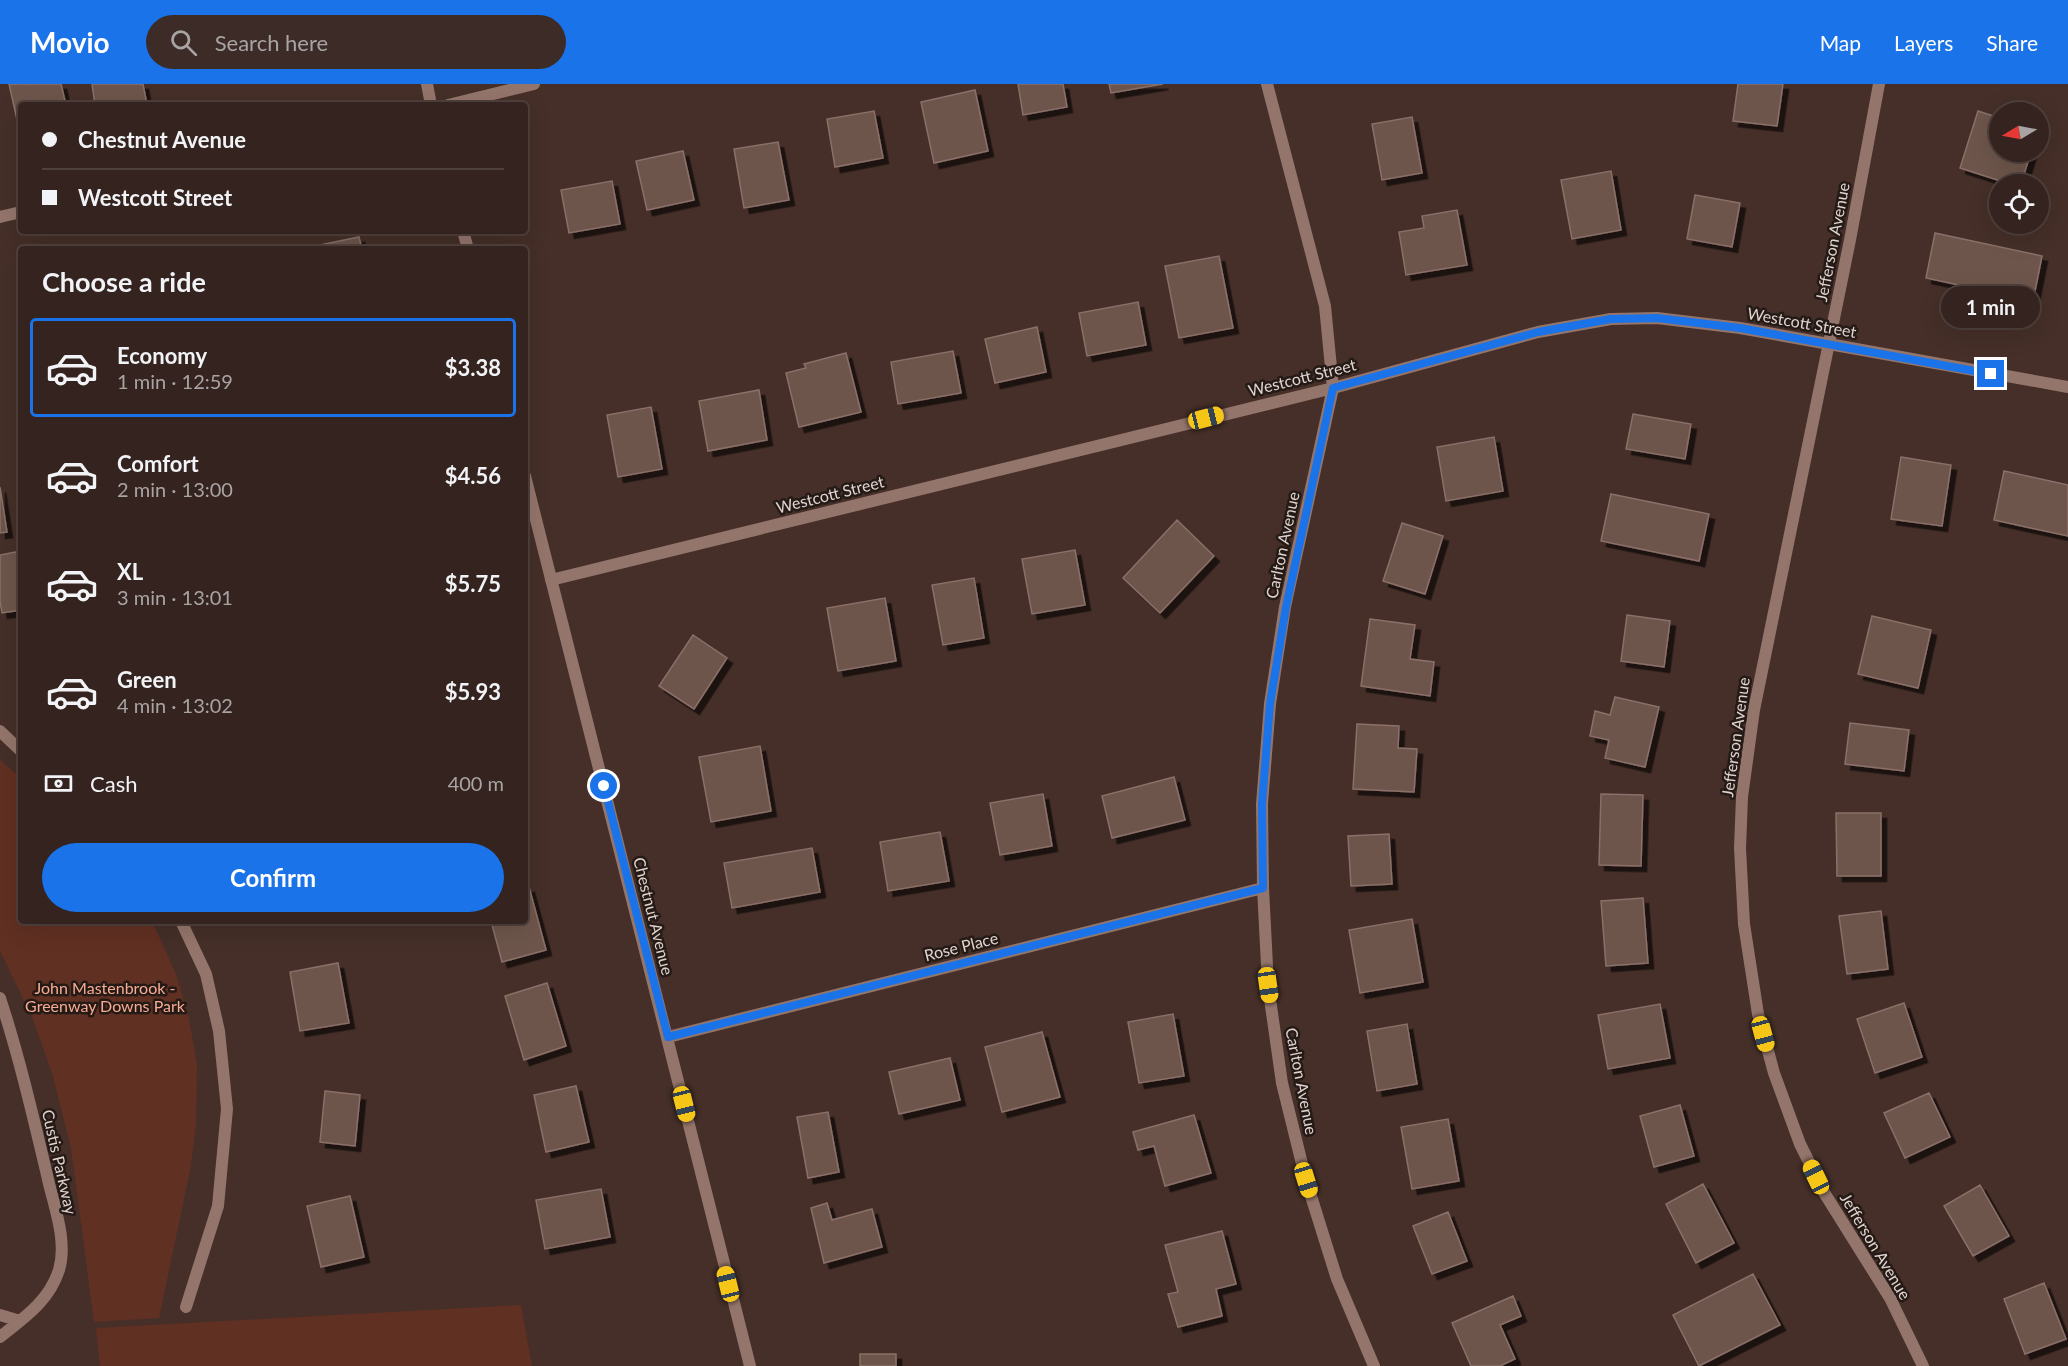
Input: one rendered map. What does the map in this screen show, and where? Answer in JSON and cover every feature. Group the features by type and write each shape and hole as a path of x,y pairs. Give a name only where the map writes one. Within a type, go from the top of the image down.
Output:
{"street":[{"path":"427,84 430,102"},
{"path":"460,102 534,84"},
{"name":"Carlton Avenue","path":"1267,84 1325,306 1333,388 1286,607 1270,704 1262,804 1268,985 1282,1083 1306,1180 1337,1279 1374,1366"},
{"name":"Jefferson Avenue","path":"1879,84 1754,710 1742,796 1740,837 1743,924 1761,1024 1774,1073 1800,1144 1825,1194 1890,1298 1923,1366"},
{"path":"0,217 18,213"},
{"name":"Westcott Street","path":"551,580 1333,388 1538,332 1611,319 1657,318 1740,328 2068,387"},
{"name":"Chestnut Avenue","path":"528,488 750,1366"},
{"path":"0,731 18,748"},
{"name":"Rose Place","path":"668,1037 1263,888"},
{"path":"182,924 206,974 219,1031 227,1109 218,1206 186,1307"},
{"name":"Custis Parkway","path":"0,999 31,1106 62,1240 60,1268 49,1293 32,1313 0,1337"},
{"path":"0,1315 20,1321"}],"green space":[{"name":"John Mastenbrook - Greenway Downs Park","path":"0,760 18,775 18,924 153,924 176,974 189,1019 197,1065 196,1126 190,1171 159,1318 94,1322 71,1148 52,1073 32,1017 0,951"},
{"path":"521,1305 532,1366 100,1366 96,1328"}],"building":[{"path":"9,84 61,84 65,102 18,102 18,124"},
{"path":"92,84 143,84 146,102 95,102"},
{"path":"1018,84 1063,84 1067,107 1023,115"},
{"path":"1109,84 1163,84 1111,93"},
{"path":"1738,84 1783,84 1777,126 1733,121"},
{"path":"975,90 988,151 934,163 921,102"},
{"path":"874,111 883,158 835,167 827,119"},
{"path":"1978,111 1989,114 1989,162 2028,162 2024,174 1989,174 1989,177 1960,168"},
{"path":"1412,117 1422,173 1382,180 1372,124"},
{"path":"778,142 789,200 744,208 734,149"},
{"path":"683,151 694,200 647,210 636,161"},
{"path":"1611,171 1621,230 1572,239 1561,180"},
{"path":"612,181 620,224 569,233 561,190"},
{"path":"1695,195 1740,203 1732,247 1687,239"},
{"path":"1457,210 1467,265 1406,275 1399,232 1424,228 1422,216"},
{"path":"1935,233 2042,256 2033,301 1926,278"},
{"path":"359,237 361,246 315,246"},
{"path":"1219,256 1233,328 1179,338 1165,266"},
{"path":"1138,302 1146,345 1087,356 1079,313"},
{"path":"1037,327 1046,372 995,383 985,339"},
{"path":"953,351 961,393 898,404 891,362"},
{"path":"846,353 861,412 799,427 786,373 806,368 804,364"},
{"path":"759,390 767,440 708,451 699,401"},
{"path":"651,407 662,469 618,477 607,415"},
{"path":"1633,414 1691,424 1685,459 1626,449"},
{"path":"1494,437 1503,491 1446,501 1437,447"},
{"path":"1901,457 1951,465 1942,526 1891,519"},
{"path":"2004,471 2068,485 2068,536 1994,520"},
{"path":"0,487 7,532 0,533"},
{"path":"1611,494 1709,514 1699,561 1601,541"},
{"path":"1177,520 1214,556 1160,613 1123,578"},
{"path":"1402,523 1443,536 1425,594 1383,581"},
{"path":"1075,550 1085,605 1032,614 1022,559"},
{"path":"18,552 18,610 2,613 0,555"},
{"path":"974,578 984,638 943,645 932,585"},
{"path":"885,598 896,661 838,671 827,608"},
{"path":"1627,615 1670,621 1664,667 1621,661"},
{"path":"1872,616 1931,630 1918,688 1858,674"},
{"path":"1370,619 1415,625 1410,659 1434,662 1430,696 1361,686"},
{"path":"693,635 727,658 694,709 659,686"},
{"path":"1615,697 1659,707 1645,767 1605,758 1609,740 1590,736 1595,711 1610,715"},
{"path":"1850,723 1909,730 1904,771 1845,764"},
{"path":"1357,724 1399,726 1398,748 1417,749 1414,792 1353,789"},
{"path":"760,746 771,811 711,822 699,757"},
{"path":"1174,777 1185,820 1112,838 1102,796"},
{"path":"1043,794 1052,846 1000,855 990,803"},
{"path":"1601,794 1643,795 1641,866 1599,865"},
{"path":"1836,813 1881,813 1881,876 1837,876"},
{"path":"940,832 949,881 888,891 880,842"},
{"path":"1389,834 1392,884 1351,886 1348,836"},
{"path":"812,848 820,892 732,908 724,863"},
{"path":"528,887 546,950 502,962 492,924 528,924"},
{"path":"1643,898 1648,963 1606,966 1601,901"},
{"path":"1881,911 1888,969 1847,974 1839,916"},
{"path":"1412,919 1423,982 1360,993 1349,930"},
{"path":"338,963 349,1023 300,1031 290,972"},
{"path":"547,983 566,1046 524,1060 505,996"},
{"path":"1904,1003 1922,1057 1875,1073 1857,1019"},
{"path":"1660,1004 1670,1058 1608,1069 1598,1015"},
{"path":"1173,1014 1184,1076 1139,1083 1128,1022"},
{"path":"1407,1024 1417,1084 1377,1091 1367,1031"},
{"path":"1042,1032 1060,1097 1002,1112 985,1047"},
{"path":"950,1058 960,1100 899,1114 889,1072"},
{"path":"576,1086 589,1142 546,1152 534,1095"},
{"path":"325,1091 360,1095 355,1146 320,1142"},
{"path":"1929,1093 1950,1137 1905,1158 1884,1113"},
{"path":"1680,1105 1694,1156 1654,1167 1640,1116"},
{"path":"828,1112 839,1172 808,1178 797,1117"},
{"path":"1194,1115 1211,1173 1165,1186 1154,1146 1138,1150 1133,1132"},
{"path":"1448,1119 1459,1181 1412,1189 1401,1127"},
{"path":"1703,1184 1734,1243 1696,1263 1666,1204"},
{"path":"1980,1185 2009,1236 1973,1256 1944,1206"},
{"path":"601,1189 610,1237 545,1249 536,1200"},
{"path":"350,1196 364,1257 321,1267 307,1206"},
{"path":"827,1203 832,1220 872,1209 882,1247 824,1263 811,1208"},
{"path":"1448,1212 1467,1261 1432,1274 1413,1226"},
{"path":"1222,1231 1236,1284 1216,1289 1222,1316 1178,1327 1168,1294 1178,1292 1165,1245"},
{"path":"1753,1274 1780,1325 1699,1366 1673,1315"},
{"path":"2044,1283 2066,1339 2025,1354 2004,1299"},
{"path":"1513,1296 1521,1316 1500,1325 1515,1359 1500,1366 1471,1366 1452,1323"},
{"path":"860,1354 896,1354 896,1366 860,1366"}],"route":[{"path":"604,786 668,1037 1263,888 1262,804 1270,704 1286,607 1333,388 1538,332 1611,319 1657,318 1740,328 1991,374"}]}
